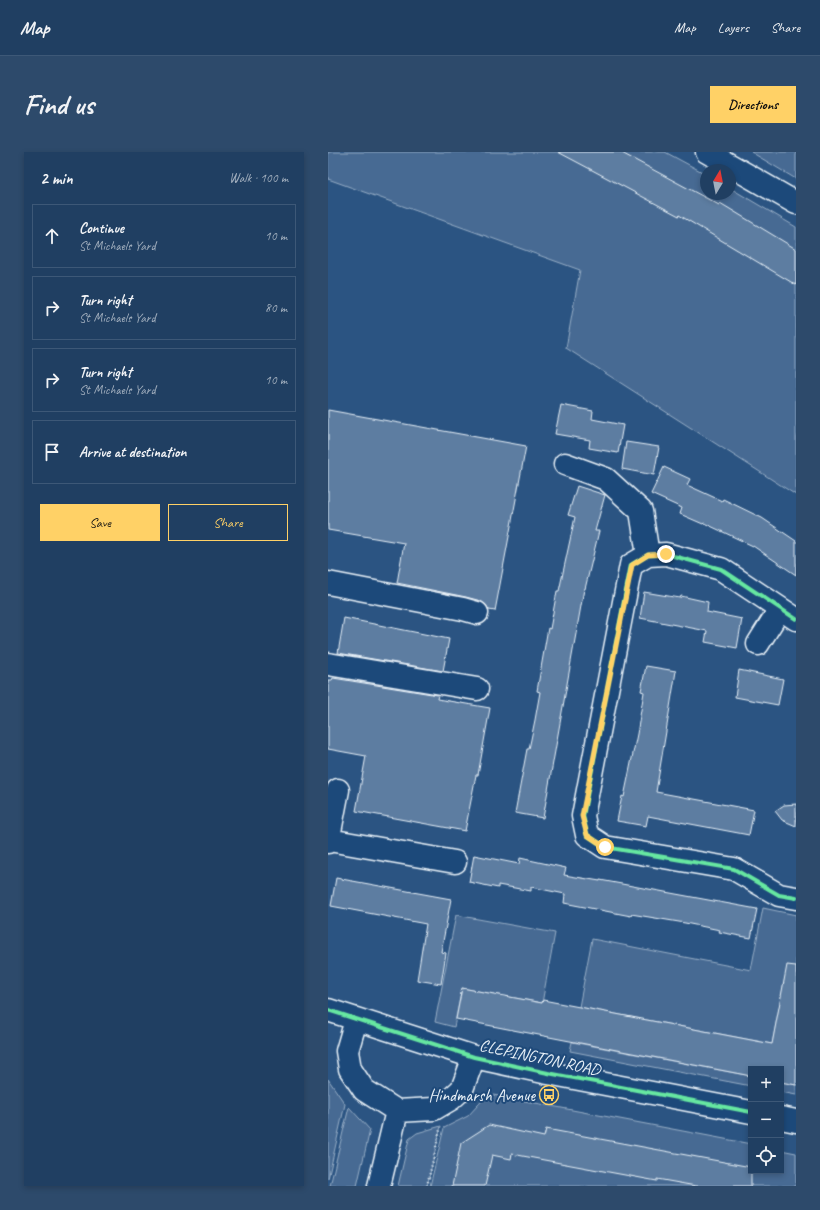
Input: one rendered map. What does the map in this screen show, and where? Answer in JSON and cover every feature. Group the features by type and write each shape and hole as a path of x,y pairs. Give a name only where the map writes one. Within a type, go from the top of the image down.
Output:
{"street":[{"path":"707,152 783,194 796,204"},
{"path":"565,464 606,479 641,511 648,555"},
{"path":"758,644 788,614 721,569 666,554 648,555 632,565 582,816 587,835 605,847 734,868 779,896 796,898"},
{"path":"328,584 448,606 477,613"},
{"path":"328,664 477,688"},
{"path":"338,790 328,841 455,862"},
{"name":"CLEPINGTON ROAD","path":"328,1010 474,1057 548,1073 748,1111"},
{"path":"356,1020 347,1051 350,1069 364,1090 397,1111 434,1109 451,1099 462,1089 474,1057"},
{"path":"379,1186 397,1111"},
{"path":"784,1119 796,1121"}],"path":[{"path":"427,1186 441,1126 434,1109"}],"shaded area":[{"path":"328,152 665,152 700,171 700,200 736,200 736,192 796,227 796,495 566,348 580,270 328,179"},
{"path":"751,152 796,152 796,179"},
{"path":"763,908 796,915 796,978 785,977 772,1044 579,1007 592,939 751,970"},
{"path":"456,915 555,933 542,1003 462,988 454,1027 435,1022"},
{"path":"572,1042 748,1075 748,1085 570,1051"},
{"path":"328,1079 345,1104 328,1179"},
{"path":"784,1083 796,1085 796,1095 784,1093"},
{"path":"488,1094 748,1143 748,1174 784,1174 784,1151 796,1153 796,1186 430,1186 444,1128 468,1116"},
{"path":"349,1107 370,1130 357,1186 330,1186"},
{"path":"441,1126 427,1186 398,1186 409,1139 417,1133"}],"building":[{"path":"558,152 620,152 700,195 700,200 710,200 719,205 720,203 796,249 796,285 679,216"},
{"path":"561,405 593,411 592,419 623,425 618,453 589,448 590,440 555,434"},
{"path":"328,410 526,446 495,611 489,610 481,601 397,583 404,543 328,530"},
{"path":"626,442 659,447 654,475 622,469"},
{"path":"664,467 690,479 687,485 722,501 723,499 762,518 796,541 796,575 753,546 704,523 703,524 680,514 682,508 651,494"},
{"path":"577,486 605,495 595,531 599,531 584,589 543,818 515,813 540,692 537,691 548,628 550,629 557,591 559,591 575,517 568,515"},
{"path":"644,592 680,598 681,596 708,602 707,612 742,619 737,648 705,642 707,631 640,618"},
{"path":"344,618 449,639 443,671 338,653"},
{"path":"646,666 676,671 656,792 754,810 749,835 648,816 646,826 617,821 622,796 624,797 637,734 644,692 641,691"},
{"path":"739,670 783,679 778,705 735,697"},
{"path":"333,678 438,695 437,699 490,708 478,775 476,775 465,831 356,811 366,756 328,749 328,680 332,680"},
{"path":"796,804 796,826 782,820 775,811 784,805"},
{"path":"474,855 519,864 520,858 566,868 564,875 600,880 757,909 751,938 719,932 720,930 685,923 631,914 631,916 564,903 565,894 531,887 531,891 498,885 498,888 469,882"},
{"path":"336,878 451,899 441,952 446,953 441,984 417,980 426,924 331,906"},
{"path":"787,965 796,966 796,1085 784,1083 784,1066 748,1066 748,1075 456,1019 462,988 542,1003 543,1000 772,1044"},
{"path":"489,1125 544,1137 546,1129 748,1166 748,1174 751,1174 751,1186 696,1186 657,1179 657,1181 512,1154 511,1159 492,1155 485,1186 452,1186 461,1143"}],"cycle path":[{"path":"796,619 721,569 666,554 648,555 631,565 583,816 587,835 605,847 734,869 779,895 796,898"},
{"path":"328,1010 474,1057 548,1073 748,1111"}],"place":[{"name":"Hindmarsh Avenue","path":"549,1095"}],"route":[{"path":"605,847 587,835 582,816 632,565 648,555 666,554"}]}
